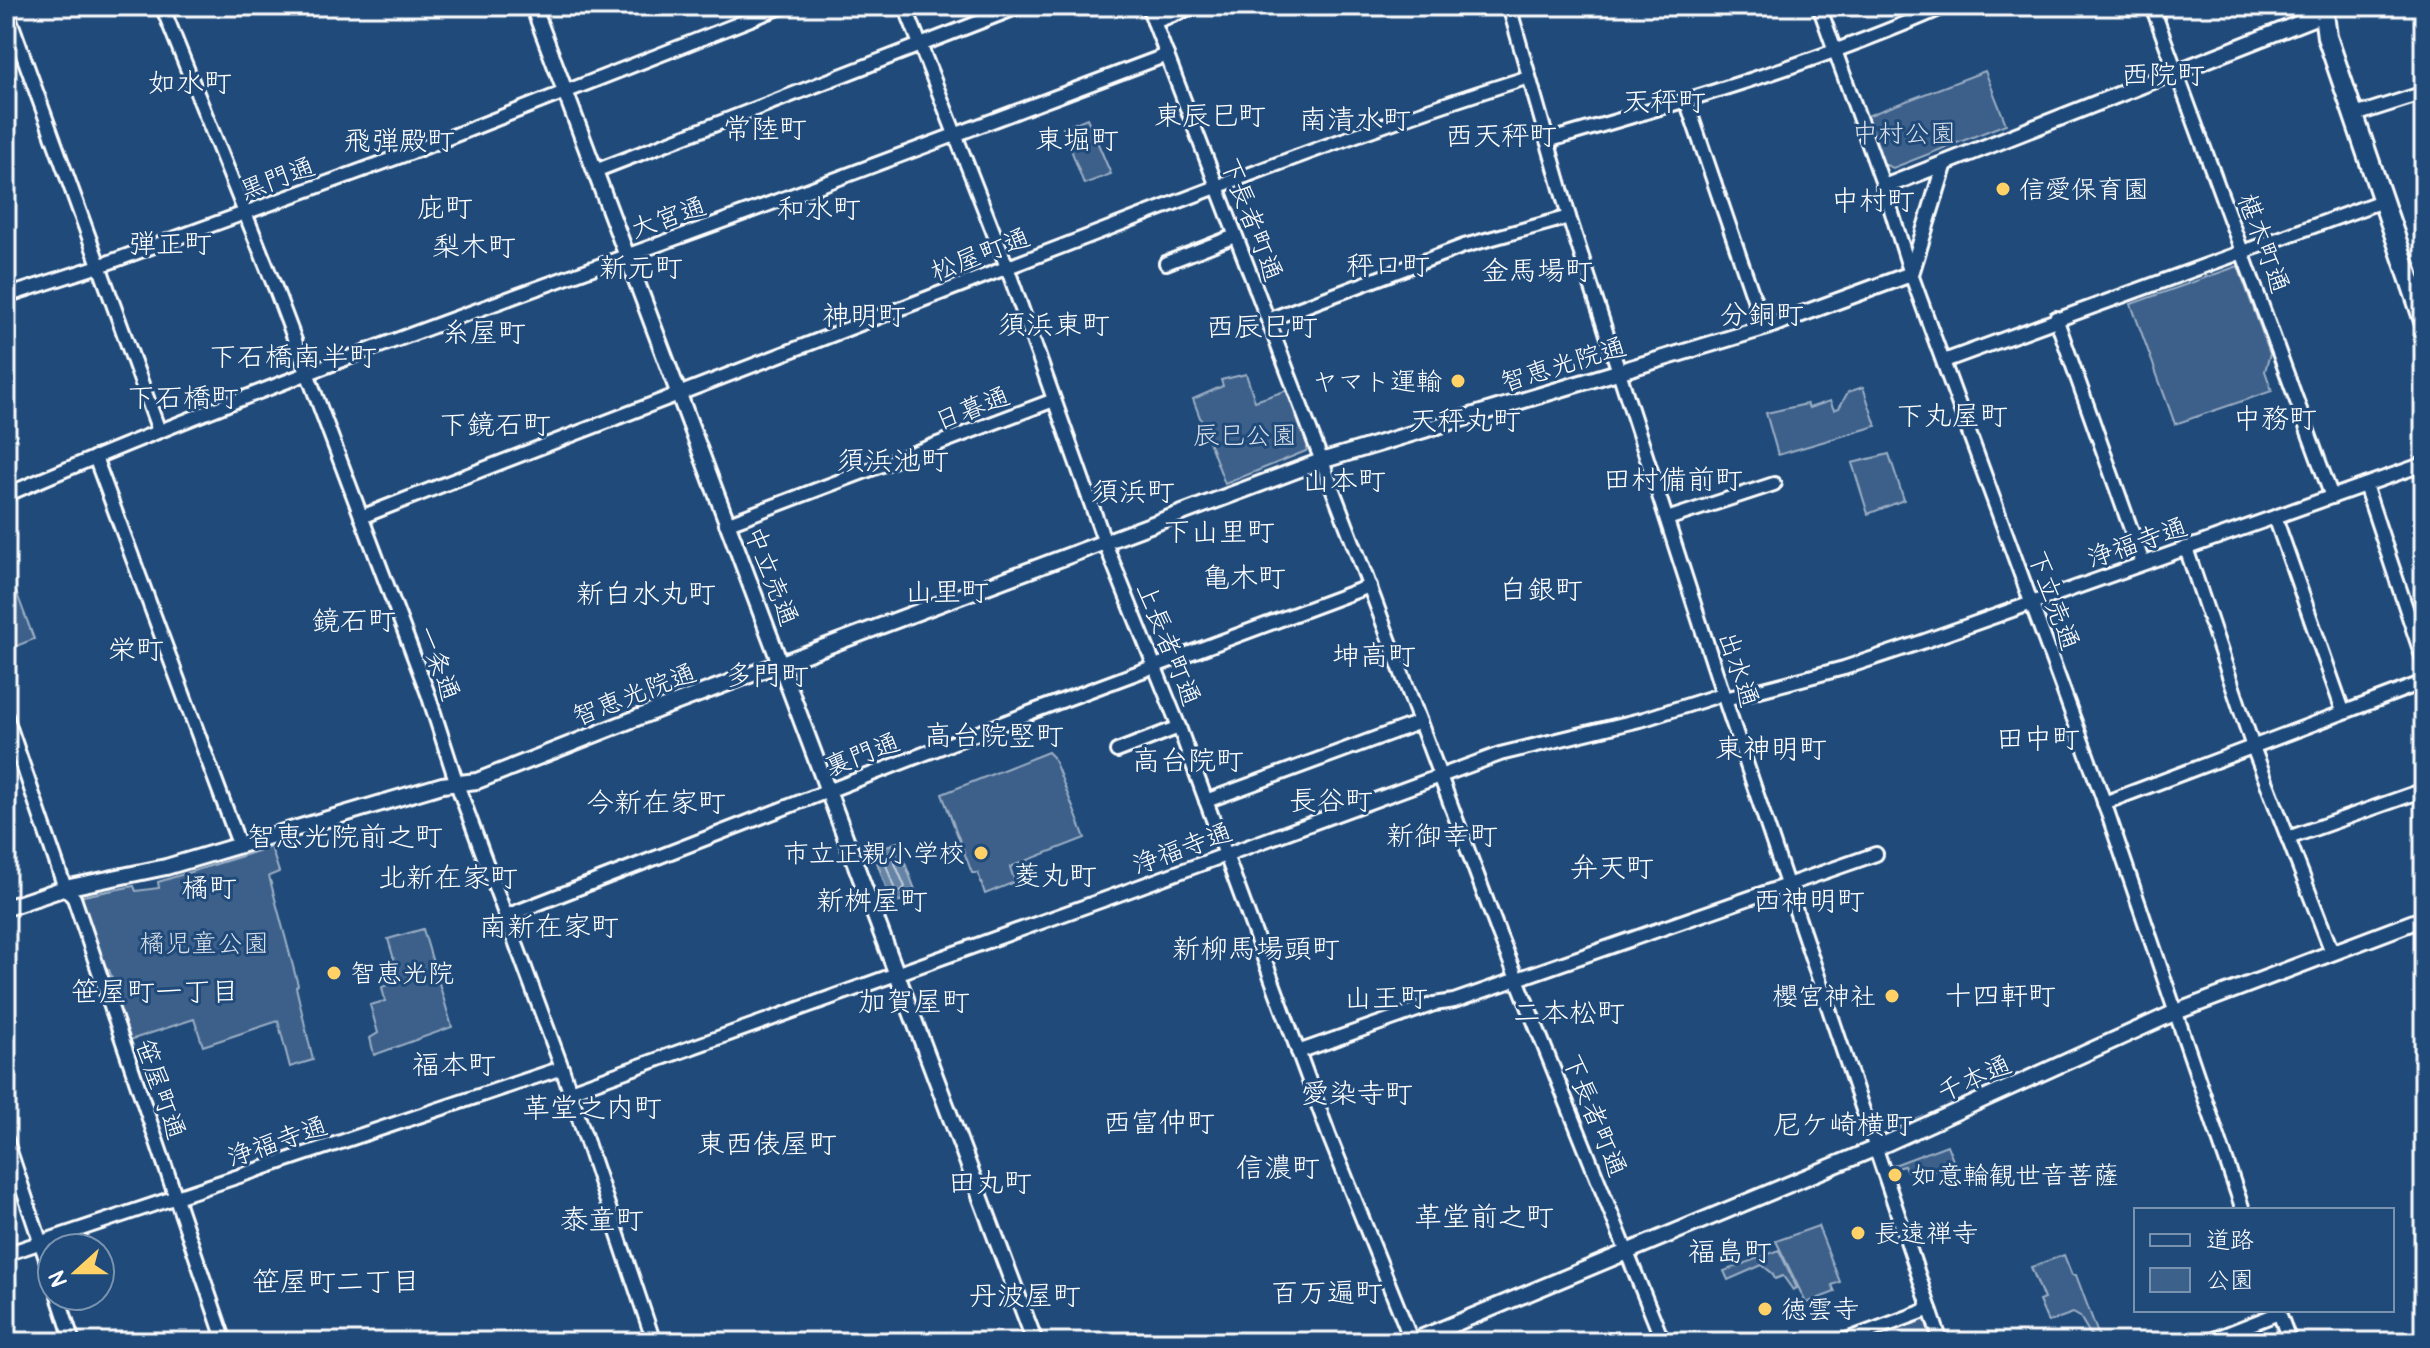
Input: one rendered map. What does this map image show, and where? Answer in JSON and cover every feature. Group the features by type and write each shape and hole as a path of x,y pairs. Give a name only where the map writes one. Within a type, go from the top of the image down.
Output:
{"main road":[{"path":"2323,10 2327,37 2352,116 2382,201 2418,285 2424,321"}],"street":[{"name":"一条通","path":"162,6 245,213 428,694 457,784 562,1068 654,1342"},
{"name":"中立売通","path":"533,6 1035,1342"},
{"name":"黒門通","path":"6,296 245,213 565,93 784,6"},
{"name":"上長者町通","path":"905,6 1007,267 1105,543 1179,727 1298,1052 1412,1342"},
{"path":"595,171 1021,6"},
{"name":"下長者町通","path":"1148,6 1517,977 1663,1342"},
{"path":"1154,22 1197,6"},
{"name":"出水通","path":"1509,6 1569,217 1619,372 1724,696 1941,1342"},
{"name":"下立売通","path":"1819,6 1884,187 1911,274 2104,803 2242,1208"},
{"path":"1547,141 1835,51 1946,6"},
{"name":"椹木町通","path":"2152,6 2332,497"},
{"path":"6,8 159,431"},
{"path":"1884,187 2323,10"},
{"name":"大宮通","path":"6,495 159,431 1167,55"},
{"name":"松屋町通","path":"361,517 677,392 1217,186 1424,109 1529,77"},
{"path":"2352,116 2424,93"},
{"path":"1686,100 1764,328"},
{"path":"1911,274 1945,163"},
{"path":"1944,361 2382,201"},
{"path":"1268,320 1464,246 1569,217"},
{"path":"1166,263 1235,236"},
{"name":"智恵光院通","path":"6,908 65,888 166,867 442,785 477,781 1321,461 1764,328 1911,274"},
{"path":"2056,318 2143,563"},
{"name":"日暮通","path":"726,524 1054,400"},
{"path":"95,457 239,844"},
{"name":"浄福寺通","path":"570,1091 1500,754 1844,668 2424,464"},
{"path":"1667,519 1774,484"},
{"path":"2365,485 2424,662"},
{"path":"2275,517 2343,711"},
{"path":"2186,548 2253,747 2332,952"},
{"name":"裏門通","path":"506,916 829,790 1370,586"},
{"path":"2104,803 2424,682"},
{"name":"笹屋町通","path":"6,716 65,888 74,898 225,1342"},
{"path":"1206,801 1420,722"},
{"path":"1117,751 1179,727"},
{"path":"2288,838 2424,790"},
{"path":"1298,1052 1876,854"},
{"name":"千本通","path":"1412,1342 1876,1148 2176,1012 2424,918"},
{"name":"浄福寺通","path":"72,1232 562,1068"},
{"path":"6,1139 38,1232"},
{"name":"浄福寺通","path":"6,1254 36,1244"},
{"path":"1841,1342 1930,1309"},
{"path":"63,1312 73,1342"},
{"path":"2206,1342 2278,1312 2290,1342"}],"green space":[{"name":"中村公園","path":"1985,71 2006,124 1893,168 1881,163 1864,117"},
{"path":"1087,118 1111,174 1084,184 1063,128"},
{"path":"2238,266 2270,354 2265,371 2272,391 2175,424 2131,304"},
{"name":"辰巳公園","path":"1246,374 1255,401 1288,390 1309,444 1306,451 1225,484 1193,399 1223,386 1221,380"},
{"path":"1863,387 1876,426 1778,455 1766,413 1807,404 1809,408 1830,401 1834,410 1839,408 1848,392"},
{"path":"1889,454 1904,500 1868,514 1852,463"},
{"path":"11,578 34,639 9,649 6,640 6,580"},
{"path":"1048,752 1053,757 1085,838 1010,867 1015,882 985,894 978,873 972,873 942,794"},
{"name":"橘児童公園","path":"271,847 279,872 269,876 298,985 313,1060 290,1067 278,1021 203,1046 194,1019 127,1041 114,1000 119,997 109,970 103,972 80,901 83,896 134,886 136,891 159,888 158,882"},
{"path":"423,929 452,1027 374,1055 370,1038 378,1033 370,1005 385,1001 382,987 400,980 388,939"},
{"path":"1947,1145 1954,1163 1926,1174 1924,1170 1907,1171 1904,1166 1888,1171 1886,1168"},
{"path":"1818,1226 1840,1282 1832,1285 1835,1292 1806,1303 1776,1241"},
{"path":"1779,1250 1797,1288 1793,1290 1783,1276 1775,1279 1762,1265 1728,1280 1724,1271"},
{"path":"2064,1255 2072,1275 2076,1275 2101,1342 2095,1342 2080,1317 2073,1313 2048,1322 2039,1301 2044,1299 2031,1267"},
{"path":"1926,1318 1934,1340 1865,1340"}],"water":[{"path":"897,842 917,895 892,904 873,851"}],"place":[{"name":"信愛保育園","path":"2003,189"},
{"name":"ヤマト運輸","path":"1458,381"},
{"name":"市立正親小学校","path":"981,853"},
{"name":"智恵光院","path":"334,973"},
{"name":"櫻宮神社","path":"1892,996"},
{"name":"如意輪観世音菩薩","path":"1895,1175"},
{"name":"長遠禅寺","path":"1858,1233"},
{"name":"徳雲寺","path":"1765,1309"}],"district":[{"name":"西院町","path":"2163,74"},
{"name":"如水町","path":"190,82"},
{"name":"天秤町","path":"1664,101"},
{"name":"東辰巳町","path":"1210,115"},
{"name":"南清水町","path":"1355,119"},
{"name":"常陸町","path":"765,128"},
{"name":"西天秤町","path":"1501,135"},
{"name":"東堀町","path":"1077,139"},
{"name":"飛弾殿町","path":"399,140"},
{"name":"中村町","path":"1873,200"},
{"name":"庇町","path":"445,207"},
{"name":"和水町","path":"819,208"},
{"name":"弾正町","path":"170,243"},
{"name":"梨木町","path":"474,246"},
{"name":"秤口町","path":"1388,265"},
{"name":"新元町","path":"641,267"},
{"name":"金馬場町","path":"1537,270"},
{"name":"分銅町","path":"1762,314"},
{"name":"神明町","path":"864,315"},
{"name":"須浜東町","path":"1054,324"},
{"name":"西辰巳町","path":"1262,326"},
{"name":"糸屋町","path":"484,332"},
{"name":"下石橋南半町","path":"293,356"},
{"name":"下石橋町","path":"183,397"},
{"name":"下丸屋町","path":"1952,415"},
{"name":"中務町","path":"2275,418"},
{"name":"天秤丸町","path":"1465,420"},
{"name":"下鏡石町","path":"495,424"},
{"name":"須浜池町","path":"893,460"},
{"name":"田村備前町","path":"1673,479"},
{"name":"山本町","path":"1344,480"},
{"name":"須浜町","path":"1133,491"},
{"name":"下山里町","path":"1219,531"},
{"name":"亀木町","path":"1244,577"},
{"name":"白銀町","path":"1541,589"},
{"name":"山里町","path":"947,591"},
{"name":"新白水丸町","path":"646,593"},
{"name":"鏡石町","path":"354,620"},
{"name":"栄町","path":"136,649"},
{"name":"坤高町","path":"1374,655"},
{"name":"多門町","path":"767,675"},
{"name":"高台院竪町","path":"994,735"},
{"name":"田中町","path":"2038,738"},
{"name":"東神明町","path":"1771,748"},
{"name":"高台院町","path":"1188,760"},
{"name":"長谷町","path":"1331,800"},
{"name":"今新在家町","path":"656,802"},
{"name":"新御幸町","path":"1442,835"},
{"name":"智恵光院前之町","path":"345,836"},
{"name":"弁天町","path":"1612,867"},
{"name":"菱丸町","path":"1055,875"},
{"name":"北新在家町","path":"448,877"},
{"name":"橘町","path":"209,887"},
{"name":"新桝屋町","path":"872,900"},
{"name":"西神明町","path":"1809,900"},
{"name":"南新在家町","path":"549,926"},
{"name":"新柳馬場頭町","path":"1256,948"},
{"name":"笹屋町一丁目","path":"155,991"},
{"name":"十四軒町","path":"2000,995"},
{"name":"山王町","path":"1386,997"},
{"name":"加賀屋町","path":"914,1001"},
{"name":"二本松町","path":"1569,1012"},
{"name":"福本町","path":"454,1064"},
{"name":"愛染寺町","path":"1357,1093"},
{"name":"革堂之内町","path":"592,1107"},
{"name":"西富仲町","path":"1159,1122"},
{"name":"尼ケ崎横町","path":"1843,1124"},
{"name":"東西俵屋町","path":"767,1143"},
{"name":"信濃町","path":"1278,1167"},
{"name":"田丸町","path":"990,1182"},
{"name":"革堂前之町","path":"1484,1216"},
{"name":"泰童町","path":"602,1219"},
{"name":"福島町","path":"1730,1251"},
{"name":"笹屋町二丁目","path":"336,1281"},
{"name":"百万遍町","path":"1327,1292"},
{"name":"丹波屋町","path":"1025,1295"}]}
